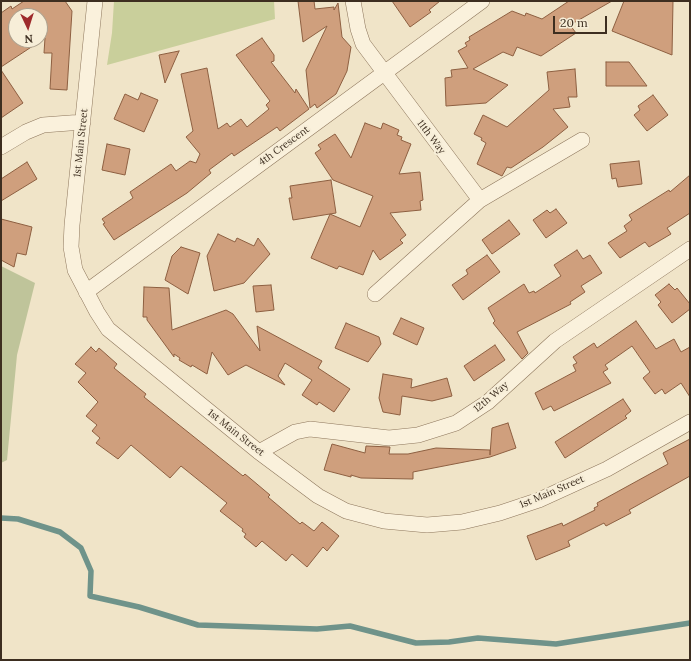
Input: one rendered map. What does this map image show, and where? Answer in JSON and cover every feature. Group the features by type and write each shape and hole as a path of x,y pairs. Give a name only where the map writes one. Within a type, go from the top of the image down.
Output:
{"street":[{"name":"1st Main Street","path":"95,1 84,122 72,225 71,247 75,270 108,329 259,452 318,496 346,511 384,521 427,525 462,522 500,513 539,500 607,469 690,422"},
{"name":"11th Way","path":"353,1 358,29 363,44 383,73 480,200"},
{"name":"4th Crescent","path":"86,292 482,1"},
{"path":"1,147 26,132 43,126 84,122"},
{"path":"375,294 480,200 582,140"},
{"name":"12th Way","path":"259,452 295,432 310,429 389,438 418,435 456,423 488,402 555,341 690,249"}],"green space":[{"path":"114,1 274,1 275,19 107,65 112,33"},
{"path":"1,266 35,283 17,355 7,460 1,463"}],"building":[{"path":"24,1 65,1 72,11 67,90 50,89 52,53 44,53 44,48 48,48 48,8 14,8"},
{"path":"298,1 314,1 315,9 334,7 334,10 338,3 342,37 351,47 347,71 336,94 317,108 315,104 310,108 306,70 327,26 303,42"},
{"path":"392,1 440,1 429,10 431,12 410,27"},
{"path":"569,1 612,1 570,25 576,33 541,56 517,47 513,56 503,52 473,69 508,85 486,103 446,106 445,78 452,77 451,70 468,68 458,51 467,46 465,43 470,40 469,37 512,11 525,16 526,13 542,19"},
{"path":"624,1 673,1 672,55 612,31"},
{"path":"8,8 8,48 30,48 1,67 1,13"},
{"path":"262,38 274,55 274,61 271,62 295,93 296,89 309,109 280,131 277,127 234,156 232,153 209,170 211,173 187,193 114,240 103,224 105,223 102,219 133,198 130,192 171,164 176,171 190,161 196,163 200,154 186,137 193,131 181,74 207,68 218,129 227,123 230,127 241,119 247,127 269,109 266,105 270,101 236,55"},
{"path":"179,51 165,83 159,55"},
{"path":"606,62 629,62 647,86 606,86"},
{"path":"575,69 577,97 568,97 570,107 553,109 568,127 543,147 511,168 507,167 502,176 477,164 486,143 481,140 482,138 474,134 483,115 507,127 549,90 547,72"},
{"path":"1,70 23,103 1,118"},
{"path":"141,93 158,100 144,132 114,119 125,94 138,100"},
{"path":"653,95 668,115 647,131 634,115 640,110 638,106"},
{"path":"365,123 381,129 383,123 399,130 397,135 402,137 401,140 411,144 399,174 420,172 423,200 420,201 421,210 390,213 406,235 400,240 403,243 380,260 373,250 363,275 339,266 337,269 311,258 330,214 360,227 373,196 333,180 315,153 321,149 318,145 335,134 351,158"},
{"path":"107,144 130,149 125,175 102,170"},
{"path":"639,161 642,184 618,187 616,178 612,179 610,164"},
{"path":"27,162 37,179 1,201 1,179"},
{"path":"690,175 690,213 667,228 671,234 649,247 645,242 620,258 608,243 627,231 624,226 632,220 629,215 669,190 670,192"},
{"path":"331,180 336,213 293,220 289,198 292,198 290,186"},
{"path":"556,209 567,223 546,238 533,220 547,210 550,213"},
{"path":"1,219 32,227 26,255 17,253 14,267 1,260"},
{"path":"509,220 520,234 492,254 482,240"},
{"path":"218,234 235,242 237,238 254,246 258,238 270,254 244,283 214,291 207,256"},
{"path":"181,247 200,253 188,294 165,280 172,256"},
{"path":"577,250 583,259 590,255 602,273 581,286 585,292 570,302 571,304 517,332 528,353 522,359 493,323 495,321 488,308 524,284 529,293 534,291 535,293 561,276 554,265"},
{"path":"487,255 500,272 463,300 452,285 468,274 466,270"},
{"path":"669,284 675,290 677,288 690,304 690,309 672,323 658,305 661,302 655,295"},
{"path":"271,285 274,310 256,312 253,286"},
{"path":"144,287 169,288 172,330 226,310 233,314 260,351 257,326 322,361 318,368 350,389 334,412 319,402 317,405 302,395 312,380 285,363 278,376 285,385 246,365 228,375 212,352 207,374 192,365 191,367 179,360 180,358 174,354 174,357 147,320 147,317 143,317"},
{"path":"401,318 424,328 417,345 393,334"},
{"path":"636,321 656,349 674,339 681,352 690,347 690,397 681,383 665,394 662,389 655,394 643,378 650,372 632,346 605,365 608,369 603,372 611,383 554,411 551,406 543,410 535,393 576,371 573,365 577,363 573,357 594,343 597,348"},
{"path":"346,323 379,337 381,344 368,362 335,348"},
{"path":"495,345 505,360 474,381 464,366"},
{"path":"91,347 96,352 99,348 117,364 114,368 146,394 144,397 243,476 245,474 270,495 268,497 300,524 302,522 314,531 322,522 339,536 327,551 323,547 307,567 292,554 286,561 262,541 256,547 244,537 246,534 242,531 243,529 220,511 227,503 181,466 170,478 131,445 118,459 96,443 100,438 92,431 97,425 86,416 98,402 78,382 86,373 75,364"},
{"path":"383,374 412,379 411,388 447,378 452,396 432,401 402,396 400,415 383,412 379,398"},
{"path":"623,399 631,411 625,416 627,418 565,458 555,442"},
{"path":"508,423 516,448 490,457 413,472 413,479 361,478 351,475 351,477 324,470 332,444 365,453 366,446 390,447 389,454 408,454 436,448 490,450 490,455 492,428"},
{"path":"690,439 690,476 629,510 631,513 606,526 604,523 568,541 570,546 536,560 527,536 562,523 563,526 595,510 594,508 598,506 597,503 668,464 663,453"}],"waterway":[{"path":"1,518 18,519 60,532 81,548 91,571 90,596 139,607 198,625 317,629 350,626 416,643 449,642 478,638 556,644 690,623"}]}
